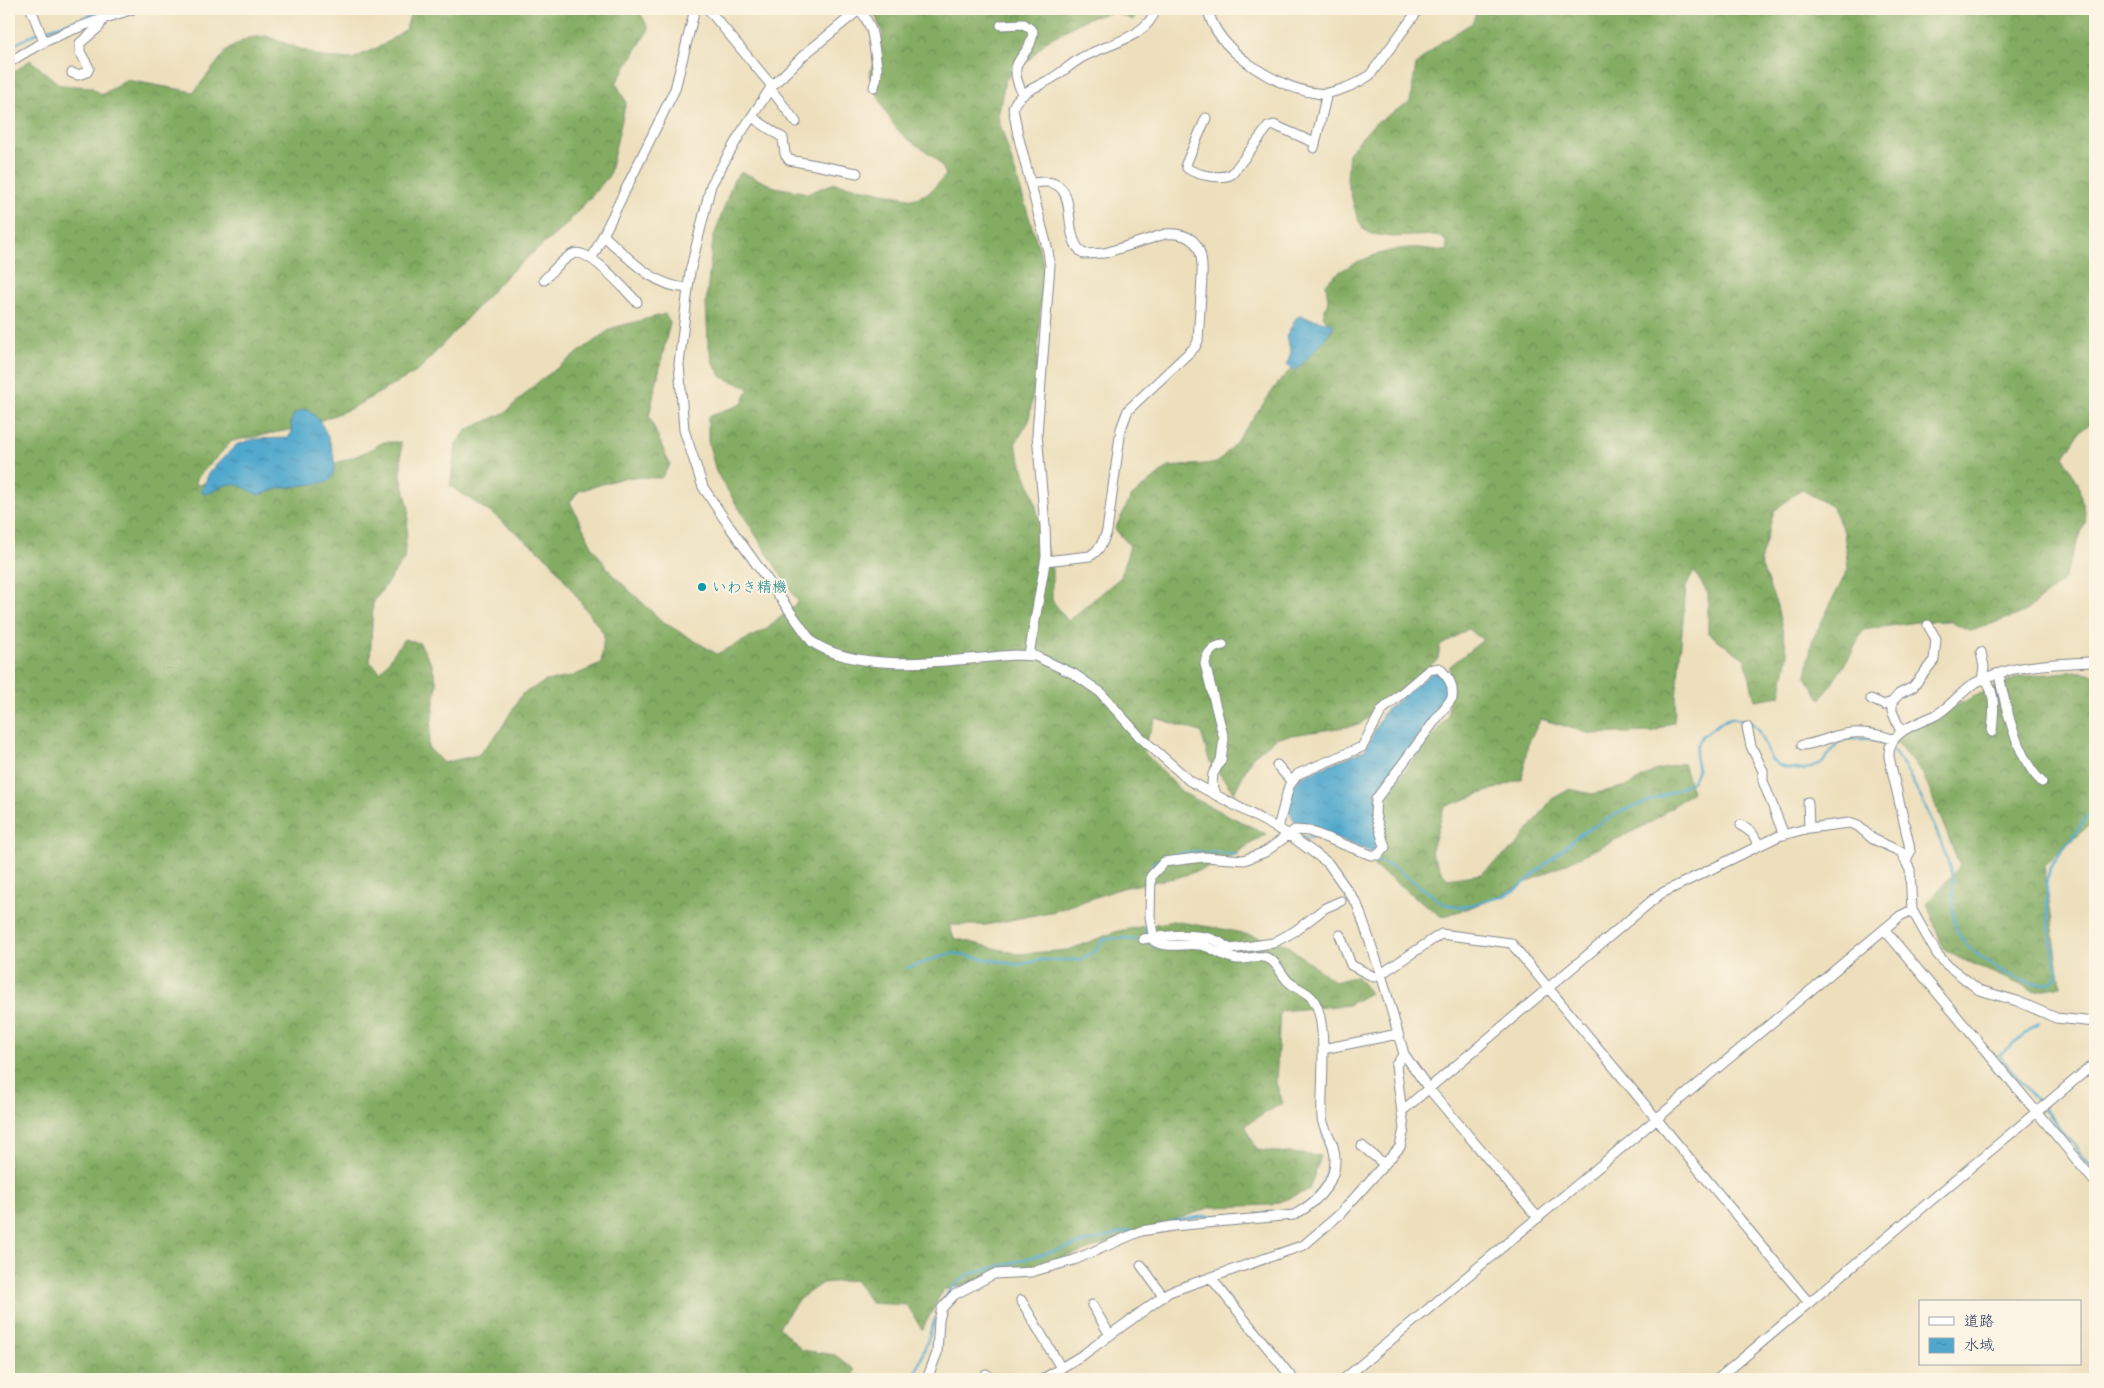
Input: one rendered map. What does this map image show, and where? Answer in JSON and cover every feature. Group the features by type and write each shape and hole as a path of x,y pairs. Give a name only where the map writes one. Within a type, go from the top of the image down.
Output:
{"street":[{"path":"31,9 44,42"},
{"path":"9,63 44,42 122,10 133,9"},
{"path":"592,258 674,89 695,9"},
{"path":"708,9 771,87 796,122"},
{"path":"874,87 879,70 875,54 875,39 870,25 860,9 804,55 771,87 711,185 688,288 682,332 679,382 684,430 703,487 812,642 826,651 838,655 891,663 1029,656 1064,668 1100,692 1140,737 1190,781 1278,828 1328,863 1357,904 1381,974 1404,1054 1430,1089 1538,1218"},
{"path":"1029,656 1045,561 1045,526 1037,434 1050,265 1013,112 1014,103 1023,95 1095,50 1138,31 1150,23 1156,9"},
{"path":"1208,9 1211,21 1219,35 1244,59 1277,80 1316,94 1362,80 1370,75 1419,9"},
{"path":"72,73 78,75 87,72 88,65 79,47 80,43 99,27 103,18"},
{"path":"1001,25 1024,24 1033,31 1033,38 1016,67 1016,80 1023,95"},
{"path":"1206,118 1186,164 1187,168 1197,173 1224,176 1232,174 1268,127 1274,125 1314,145 1327,92"},
{"path":"752,117 783,138 785,154 789,160 857,173"},
{"path":"1030,184 1052,182 1060,186 1065,194 1075,243 1084,254 1105,254 1165,234 1174,234 1189,238 1195,243 1200,252 1203,266 1198,341 1194,349 1137,400 1124,417 1107,531 1102,543 1096,553 1090,556 1045,561"},
{"path":"604,236 651,276 673,287 688,288"},
{"path":"544,280 575,253 592,258 637,302"},
{"path":"1871,700 1884,705 1892,702 1899,694 1913,688 1934,660 1936,639 1928,626"},
{"path":"1216,794 1212,784 1213,774 1221,760 1224,739 1205,664 1206,657 1210,652 1218,646 1223,646"},
{"path":"1981,652 1984,679 1990,686 1994,706 1992,732"},
{"path":"1906,862 1910,852 1889,757 1889,745 1892,739 1901,732 1939,713 1972,685 1984,679 2019,669 2095,662"},
{"path":"1148,938 1150,876 1158,866 1170,860 1204,857 1244,860 1281,842 1288,834 1295,830 1308,831 1371,855 1378,855 1382,852 1384,842 1375,814 1376,799 1430,724 1452,698 1451,682 1439,668 1429,670 1382,710 1362,747 1353,753 1298,774 1289,786 1278,828"},
{"path":"1999,674 2009,714 2027,762 2032,772 2042,782"},
{"path":"1892,702 1892,711 1901,732"},
{"path":"1747,727 1751,746 1763,771 1762,781 1784,835"},
{"path":"1802,745 1816,744 1844,734 1861,733 1892,739"},
{"path":"1278,765 1292,782"},
{"path":"1808,802 1809,828"},
{"path":"1402,1111 1660,894 1760,845 1784,835 1809,828 1849,823 1858,826 1873,839 1901,852 1910,870 1912,910 1937,954 1947,965 1979,990 2024,1003 2056,1018 2095,1022"},
{"path":"1740,825 1752,833 1760,845"},
{"path":"1148,938 1197,937 1218,941 1231,949 1253,944 1268,944 1295,931 1325,908 1341,901"},
{"path":"1344,1379 1900,916 1912,910"},
{"path":"1884,930 2095,1182"},
{"path":"1340,935 1346,945 1351,965 1374,977 1436,936 1447,934 1509,942 1809,1303"},
{"path":"928,1379 937,1353 939,1320 942,1308 954,1295 994,1274 1031,1272 1074,1260 1142,1231 1173,1226 1294,1215 1311,1205 1332,1180 1336,1163 1333,1145 1322,1118 1323,1049 1319,1014 1312,998 1290,983 1273,961 1265,957 1238,959 1201,945 1161,945 1148,938"},
{"path":"1323,1049 1398,1034"},
{"path":"1043,1379 1110,1335 1163,1296 1304,1245 1340,1214 1400,1147 1403,1137 1402,1111 1396,1065 1404,1054"},
{"path":"1718,1379 2095,1063"},
{"path":"1362,1146 1384,1164"},
{"path":"1141,1265 1163,1296"},
{"path":"1211,1278 1293,1379"},
{"path":"1021,1300 1061,1368"},
{"path":"1092,1305 1110,1335"}],"green space":[{"path":"416,9 638,9 649,29 616,83 626,102 609,176 565,226 506,276 418,371 350,409 304,427 232,441 195,480 198,486 215,478 319,469 359,455 384,442 401,442 401,476 409,509 404,559 373,603 370,662 381,672 404,639 420,643 432,665 437,683 428,747 443,763 478,755 499,732 522,694 546,681 570,677 601,664 604,634 550,560 494,515 450,486 456,444 467,430 506,412 538,382 612,328 665,314 670,322 649,416 670,465 661,478 626,477 579,491 570,502 593,548 612,574 663,622 717,654 767,629 798,602 716,472 708,441 708,417 742,404 749,388 722,377 713,363 708,342 706,302 713,239 734,179 742,172 775,187 808,193 835,183 913,199 929,193 946,175 943,168 928,152 898,130 884,107 869,75 883,35 873,9 1140,9 1133,20 1114,12 1088,18 1046,41 1028,61 1005,80 998,117 1043,262 1037,364 1029,421 1015,444 1033,495 1052,570 1052,600 1068,621 1121,577 1130,546 1115,529 1131,497 1168,467 1217,463 1236,442 1281,379 1333,329 1323,316 1328,301 1326,284 1333,277 1363,260 1398,249 1422,248 1447,251 1446,241 1437,235 1391,237 1372,234 1363,229 1357,217 1347,180 1349,152 1374,124 1410,102 1416,65 1441,42 1472,23 1478,9 2095,9 2095,421 2082,429 2064,457 2078,483 2086,520 2063,581 2023,613 1971,631 1950,621 1916,622 1863,630 1850,656 1821,700 1806,677 1812,641 1848,569 1844,532 1832,507 1801,489 1774,511 1760,562 1777,606 1788,655 1780,696 1755,700 1745,659 1708,633 1708,594 1694,571 1686,587 1674,722 1653,732 1591,734 1541,719 1528,743 1522,779 1444,807 1431,853 1447,879 1481,874 1517,845 1552,799 1570,789 1592,794 1628,786 1654,771 1683,763 1692,792 1650,823 1486,902 1442,917 1374,866 1386,826 1385,814 1388,791 1448,716 1450,666 1483,640 1468,629 1440,646 1438,659 1359,725 1278,737 1252,757 1234,793 1209,760 1201,732 1156,718 1142,750 1183,793 1266,834 1219,864 1179,877 1122,888 1055,911 986,925 949,925 954,938 1018,954 1068,950 1118,931 1173,921 1229,930 1285,944 1335,982 1356,976 1370,993 1348,1005 1280,1011 1276,1083 1283,1103 1245,1125 1257,1150 1321,1156 1309,1190 1271,1205 1212,1207 1079,1253 943,1290 922,1330 907,1305 871,1303 855,1280 822,1283 798,1300 779,1327 802,1350 835,1355 855,1370 851,1379 9,1379 9,76 30,60 60,85 91,87 101,95 127,80 194,92 227,50 248,38 266,36 322,57 352,59 383,45 406,29 411,12"},
{"path":"2075,671 2095,674 2095,820 2044,865 2061,986 2035,991 1959,958 1943,948 1927,903 1960,866 1922,772 1892,739 1973,697 2019,677"}],"water":[{"path":"1300,316 1334,324 1316,349 1294,371 1287,365 1291,352 1286,337 1296,318"},
{"path":"305,409 312,413 319,421 330,443 334,466 333,476 328,482 281,488 259,495 240,486 229,484 203,494 202,490 210,471 236,445 254,439 288,438 292,432 291,422 294,414"},
{"path":"1437,671 1448,683 1449,696 1377,792 1380,850 1372,852 1295,822 1286,808 1292,788 1301,776 1365,750 1384,712 1431,673"}],"waterway":[{"path":"9,48 34,34 109,9"},
{"path":"1370,859 1394,867 1444,904 1462,907 1501,897 1516,890 1580,834 1622,811 1670,793 1693,781 1698,769 1695,756 1697,746 1702,736 1723,721 1732,718 1752,723 1758,730 1771,759 1780,766 1788,768 1803,770 1822,763 1839,742 1847,739 1866,739 1885,743 1889,746"},
{"path":"1892,750 1909,775 1928,812 1944,850 1952,878 1954,916 1956,928 1960,936 1984,960 2027,982 2050,983 2057,977 2058,971 2050,933 2047,906 2050,867 2095,806"},
{"path":"1297,838 1313,837"},
{"path":"1149,872 1154,862 1173,854 1218,852 1238,855"},
{"path":"1146,896 1147,877"},
{"path":"1146,917 1146,936"},
{"path":"907,968 952,953 1019,965 1040,960 1080,960 1095,951 1103,939 1121,938 1142,941"},
{"path":"1147,941 1158,948 1162,948"},
{"path":"2039,1022 1999,1055 2040,1105"},
{"path":"2044,1109 2095,1171"},
{"path":"1314,1196 1324,1180 1328,1165 1327,1150 1322,1132"},
{"path":"1256,1214 1292,1211 1302,1205"},
{"path":"1170,1222 1205,1216 1241,1216"},
{"path":"940,1305 952,1287 970,1274 1132,1230"},
{"path":"914,1379 935,1319"}],"place":[{"name":"いわき精機","path":"702,587"}]}
